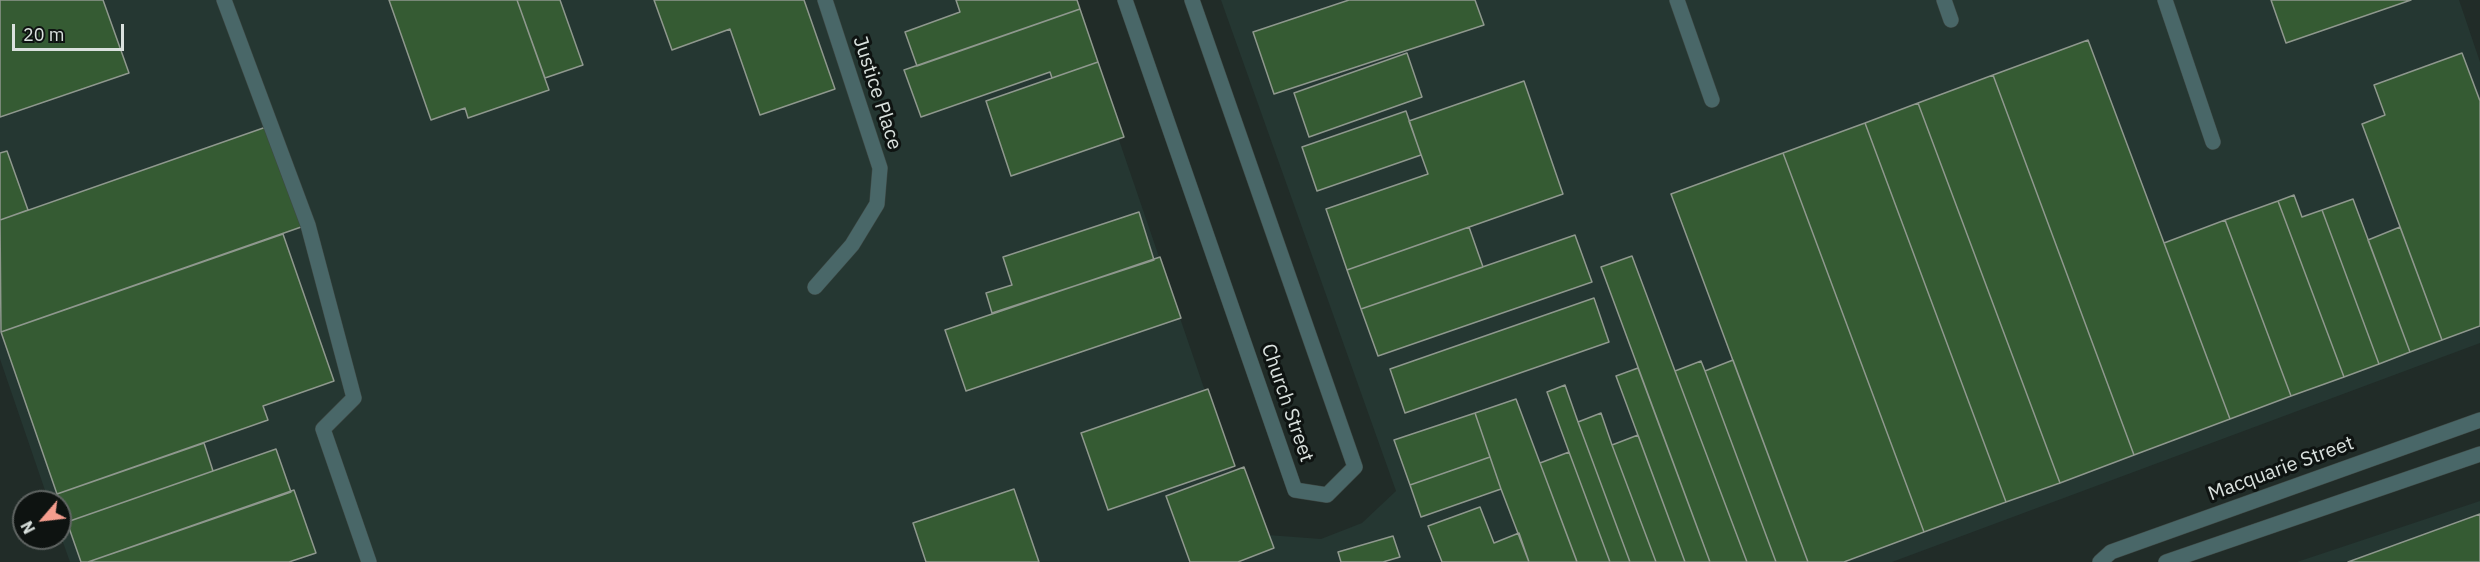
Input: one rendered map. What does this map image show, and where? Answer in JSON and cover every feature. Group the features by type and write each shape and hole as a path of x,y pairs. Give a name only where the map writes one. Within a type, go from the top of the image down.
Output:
{"street":[{"path":"224,0 308,225 354,398 323,429 369,562"},
{"name":"Justice Place","path":"815,287 852,245 877,204 880,168 825,0"},
{"name":"Church Street","path":"1125,0 1295,490 1328,495 1355,468 1192,0"},
{"path":"1677,0 1712,100"},
{"path":"1944,0 1951,20"},
{"path":"2165,0 2213,142"},
{"name":"Macquarie Street","path":"2100,562 2111,552 2480,420"},
{"path":"2166,562 2480,454"}],"shaded area":[{"path":"0,0 1071,0 1254,534 1321,539 1362,523 1396,491 1221,0 2459,0 2480,62 2480,343 1892,562 70,562 66,550 72,550 72,490 45,490 0,359"},
{"path":"2480,501 2480,562 2297,562"}],"building":[{"path":"0,0 103,0 129,73 0,117"},
{"path":"389,0 517,0 549,90 468,118 465,108 431,120"},
{"path":"517,0 560,0 583,65 545,78"},
{"path":"654,0 804,0 835,89 760,115 730,29 672,50"},
{"path":"956,0 1077,0 1080,9 917,66 905,32 960,12"},
{"path":"1349,0 1475,0 1484,25 1274,94 1253,32"},
{"path":"2271,0 2411,0 2286,43"},
{"path":"1080,9 1098,62 1052,78 1050,72 921,117 904,70"},
{"path":"2088,40 2230,419 2134,455 1993,75"},
{"path":"1407,53 1422,97 1309,137 1294,93"},
{"path":"2462,53 2480,101 2480,326 2442,340 2362,124 2385,115 2374,85"},
{"path":"1098,62 1124,137 1011,176 986,101"},
{"path":"1993,75 2134,455 2060,483 1918,103"},
{"path":"1524,81 1563,194 1347,270 1326,209 1428,174 1409,121"},
{"path":"1918,103 2060,483 2006,502 1865,123"},
{"path":"1406,111 1421,155 1317,191 1302,147"},
{"path":"1865,123 2006,502 1924,532 1783,153"},
{"path":"269,126 304,226 1,332 0,220"},
{"path":"7,151 28,210 0,220 0,153"},
{"path":"1783,153 1924,532 1844,562 1808,562 1671,194"},
{"path":"2294,195 2302,217 2322,210 2379,364 2344,377 2278,201"},
{"path":"2353,199 2410,352 2379,364 2322,210"},
{"path":"2278,201 2344,377 2291,396 2225,220"},
{"path":"1139,212 1154,260 992,313 986,293 1012,285 1003,257"},
{"path":"2225,220 2291,396 2230,419 2164,243"},
{"path":"1469,227 1483,267 1361,309 1347,270"},
{"path":"2400,227 2442,340 2410,352 2368,240"},
{"path":"283,234 334,381 263,406 268,420 68,490 56,490 1,332"},
{"path":"1575,235 1592,282 1378,356 1361,309"},
{"path":"1632,256 1747,562 1710,562 1601,267"},
{"path":"1160,257 1181,318 966,391 945,330"},
{"path":"1594,298 1609,342 1405,413 1390,369"},
{"path":"1733,360 1808,562 1776,562 1705,371"},
{"path":"1701,361 1776,562 1747,562 1675,371"},
{"path":"1638,368 1710,562 1685,562 1616,376"},
{"path":"1565,385 1630,562 1610,562 1569,452 1547,392"},
{"path":"1208,389 1235,466 1108,510 1081,433"},
{"path":"1516,399 1577,562 1529,562 1501,489 1475,413"},
{"path":"1475,413 1490,457 1410,485 1394,440"},
{"path":"1601,413 1656,562 1630,562 1578,422"},
{"path":"1638,435 1685,562 1656,562 1612,445"},
{"path":"204,443 213,471 72,520 72,490 69,490"},
{"path":"276,449 291,492 88,562 81,562 72,536 72,520"},
{"path":"1569,452 1610,562 1577,562 1540,463"},
{"path":"1490,457 1501,489 1421,517 1410,485"},
{"path":"1244,467 1274,548 1238,562 1190,562 1166,496"},
{"path":"1014,489 1039,562 926,562 913,523"},
{"path":"294,490 316,553 289,562 88,562"},
{"path":"1480,507 1494,543 1519,533 1529,562 1442,562 1428,526"},
{"path":"2480,514 2480,562 2348,562"},
{"path":"1393,536 1400,557 1383,562 1341,562 1338,552"}]}
